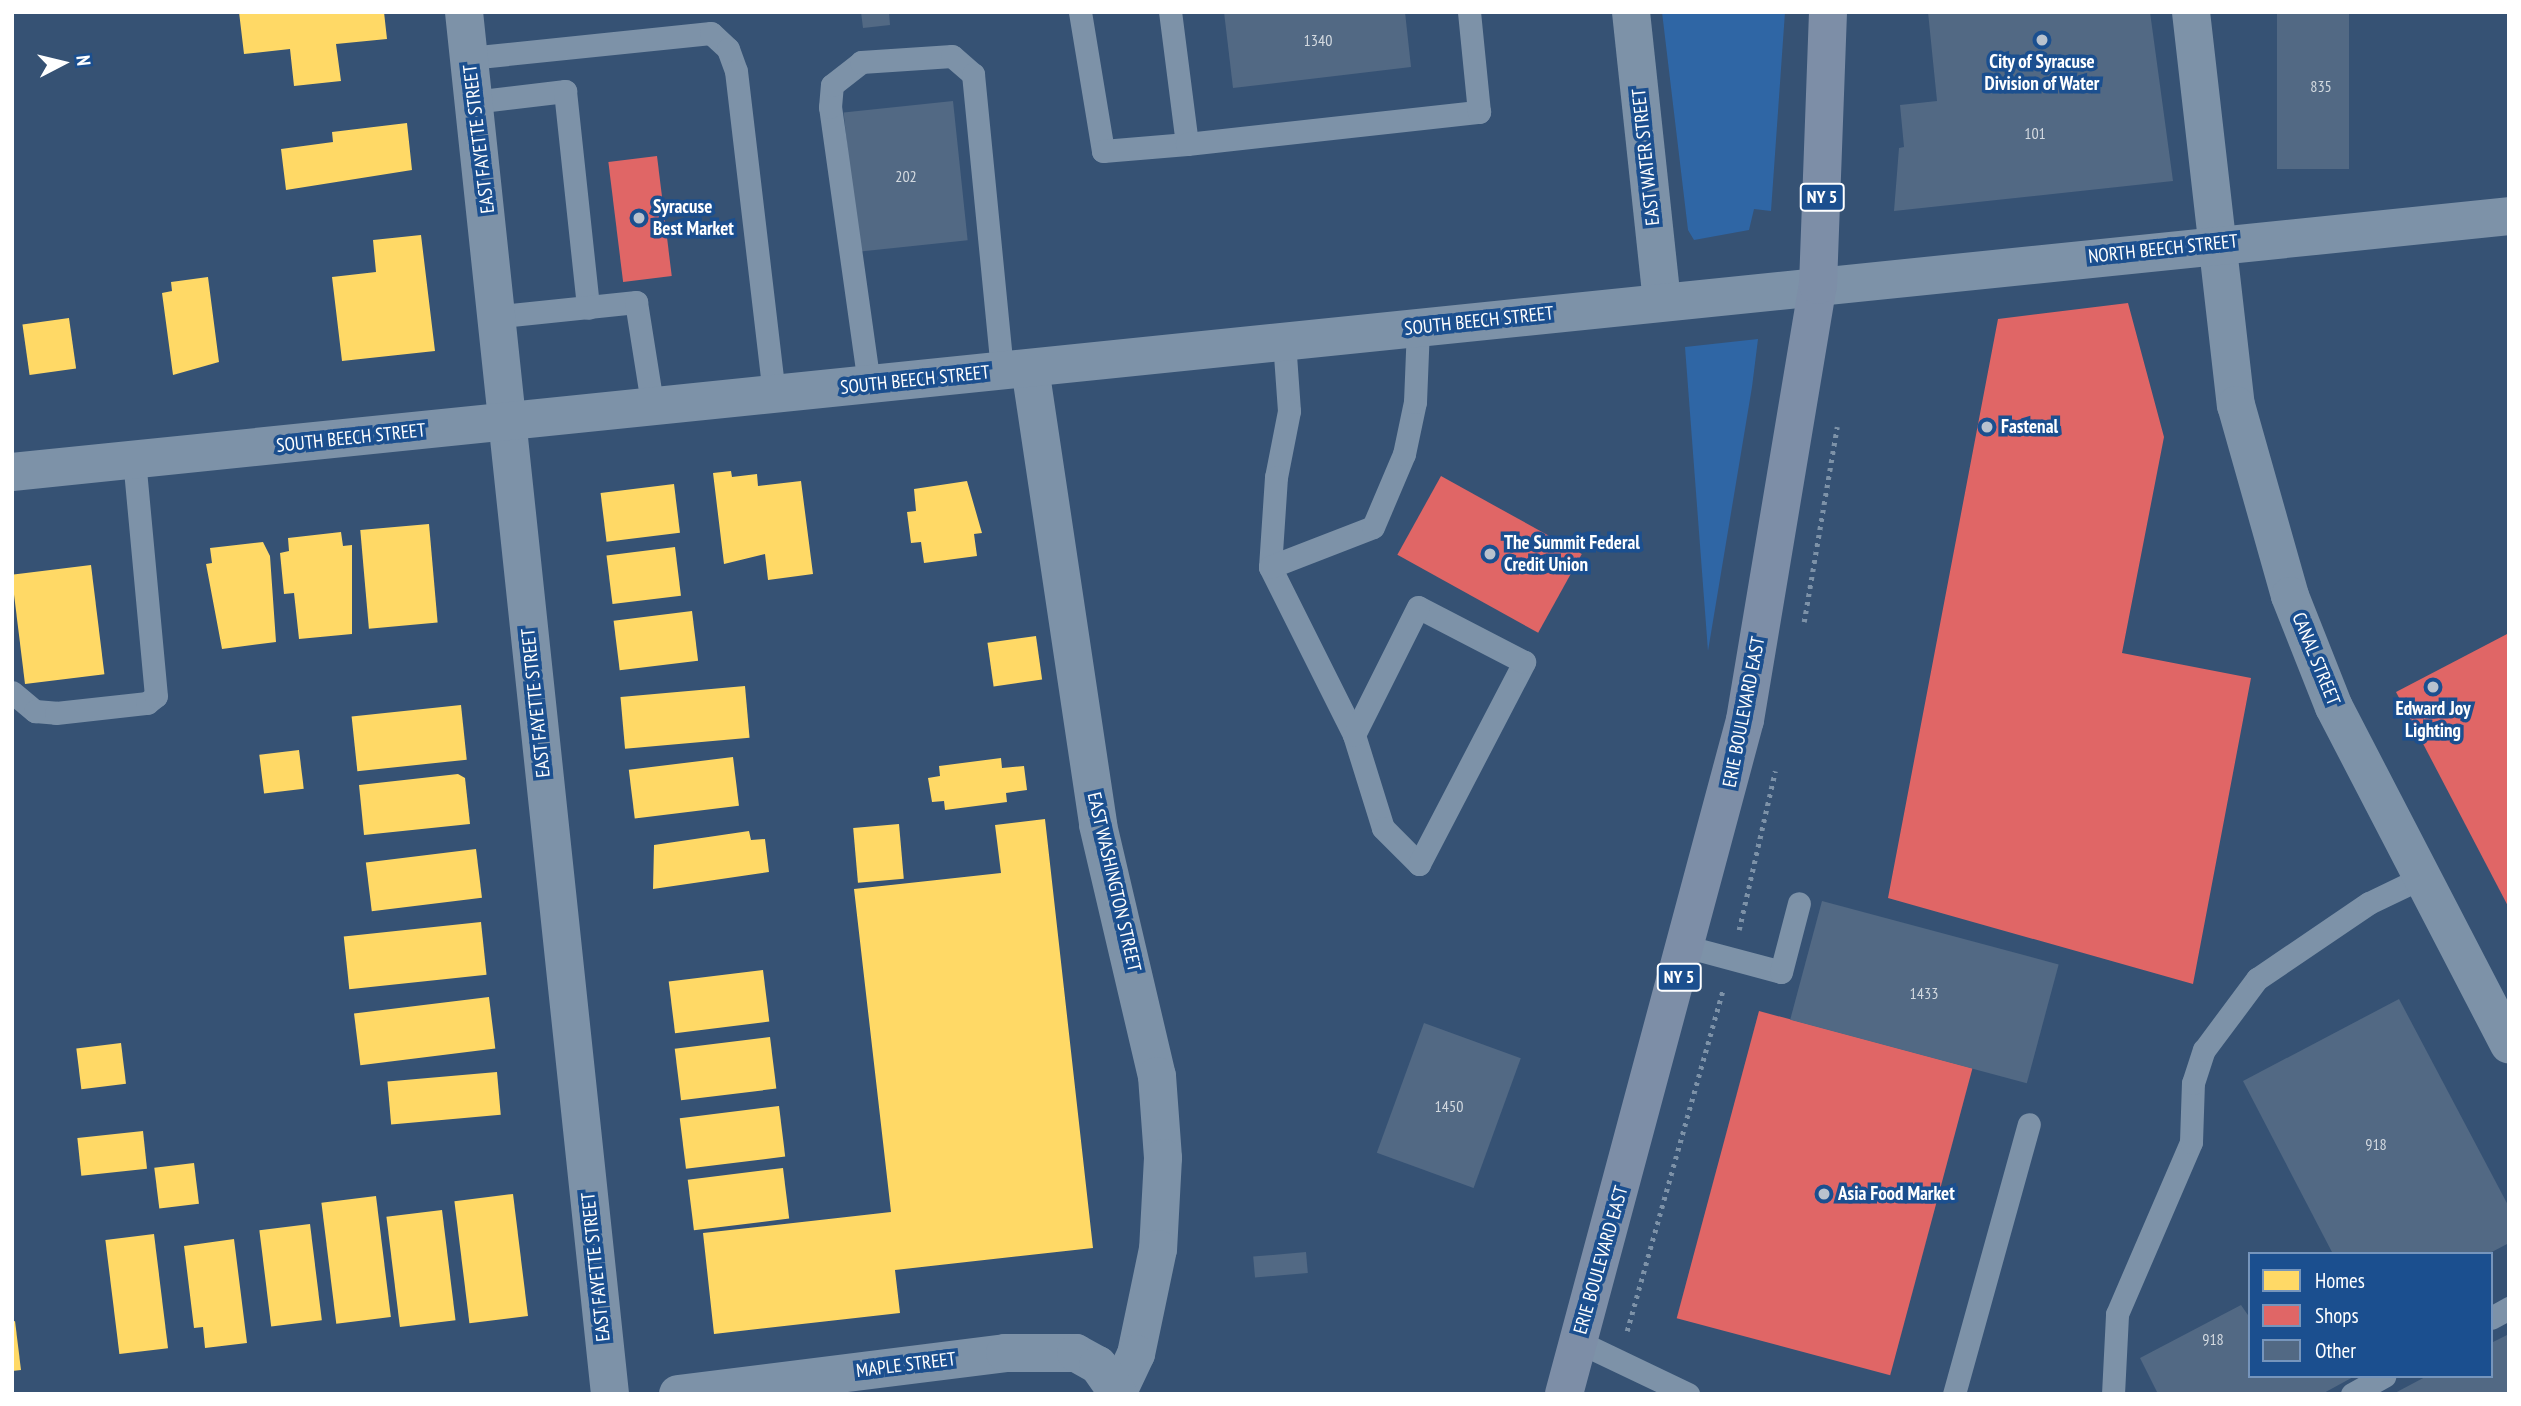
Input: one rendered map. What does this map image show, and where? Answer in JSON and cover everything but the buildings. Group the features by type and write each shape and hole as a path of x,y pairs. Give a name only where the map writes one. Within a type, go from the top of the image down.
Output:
{"main road":[{"name":"ERIE BOULEVARD EAST","path":"1564,1394 1688,947 1745,720 1818,285 1828,12"}],"street":[{"name":"EAST FAYETTE STREET","path":"464,12 501,316 506,422 610,1394"},
{"name":"EAST WATER STREET","path":"1631,12 1662,301"},
{"name":"CANAL STREET","path":"2191,12 2236,405 2290,596 2334,706 2509,1044"},
{"name":"NORTH BEECH STREET","path":"1818,285 2217,243 2509,216"},
{"name":"SOUTH BEECH STREET","path":"12,472 506,422 652,403 774,394 1818,285"},
{"name":"EAST WASHINGTON STREET","path":"1016,369 1098,825 1157,1076 1163,1158 1158,1249 1136,1354 1118,1393"},
{"name":"MAPLE STREET","path":"678,1394 1005,1353 1076,1353 1098,1365 1118,1393"}],"lane":[{"path":"1080,12 1103,150 1186,144 1479,112 1469,12"},
{"path":"1170,12 1186,144"},
{"path":"469,58 711,33 728,49 736,71 774,394"},
{"path":"869,384 831,107 832,85 861,62 952,56 972,74 1016,369"},
{"path":"473,102 565,91 588,308"},
{"path":"501,316 636,302 652,403"},
{"path":"1270,567 1373,527 1404,454 1415,402 1418,327"},
{"path":"1284,341 1289,411 1276,477 1270,567 1354,735 1383,828 1419,864 1524,662 1418,607 1354,735"},
{"path":"12,692 35,711 56,713 147,703 156,696 134,460"},
{"path":"2113,1394 2117,1314 2191,1142 2193,1083 2204,1049 2257,979 2370,903 2421,878"},
{"path":"1688,947 1781,972 1799,903"},
{"path":"1954,1394 2029,1124"},
{"path":"2493,1317 2509,1308"},
{"path":"1579,1342 1688,1394"},
{"path":"2352,1394 2380,1378"}],"path":[{"path":"1745,905 1776,764"},
{"path":"1634,1308 1714,1025"}],"shaded area":[{"path":"1662,12 1785,12 1771,211 1754,209 1749,230 1694,240 1688,230"},
{"path":"1758,339 1752,387 1708,651 1685,347"}],"place":[{"name":"City of Syracuse Division of Water","path":"2042,40"},
{"name":"Syracuse Best Market","path":"639,218"},
{"name":"Fastenal","path":"1987,427"},
{"name":"The Summit Federal Credit Union","path":"1490,554"},
{"name":"Edward Joy Lighting","path":"2433,687"},
{"name":"Asia Food Market","path":"1824,1194"}]}
